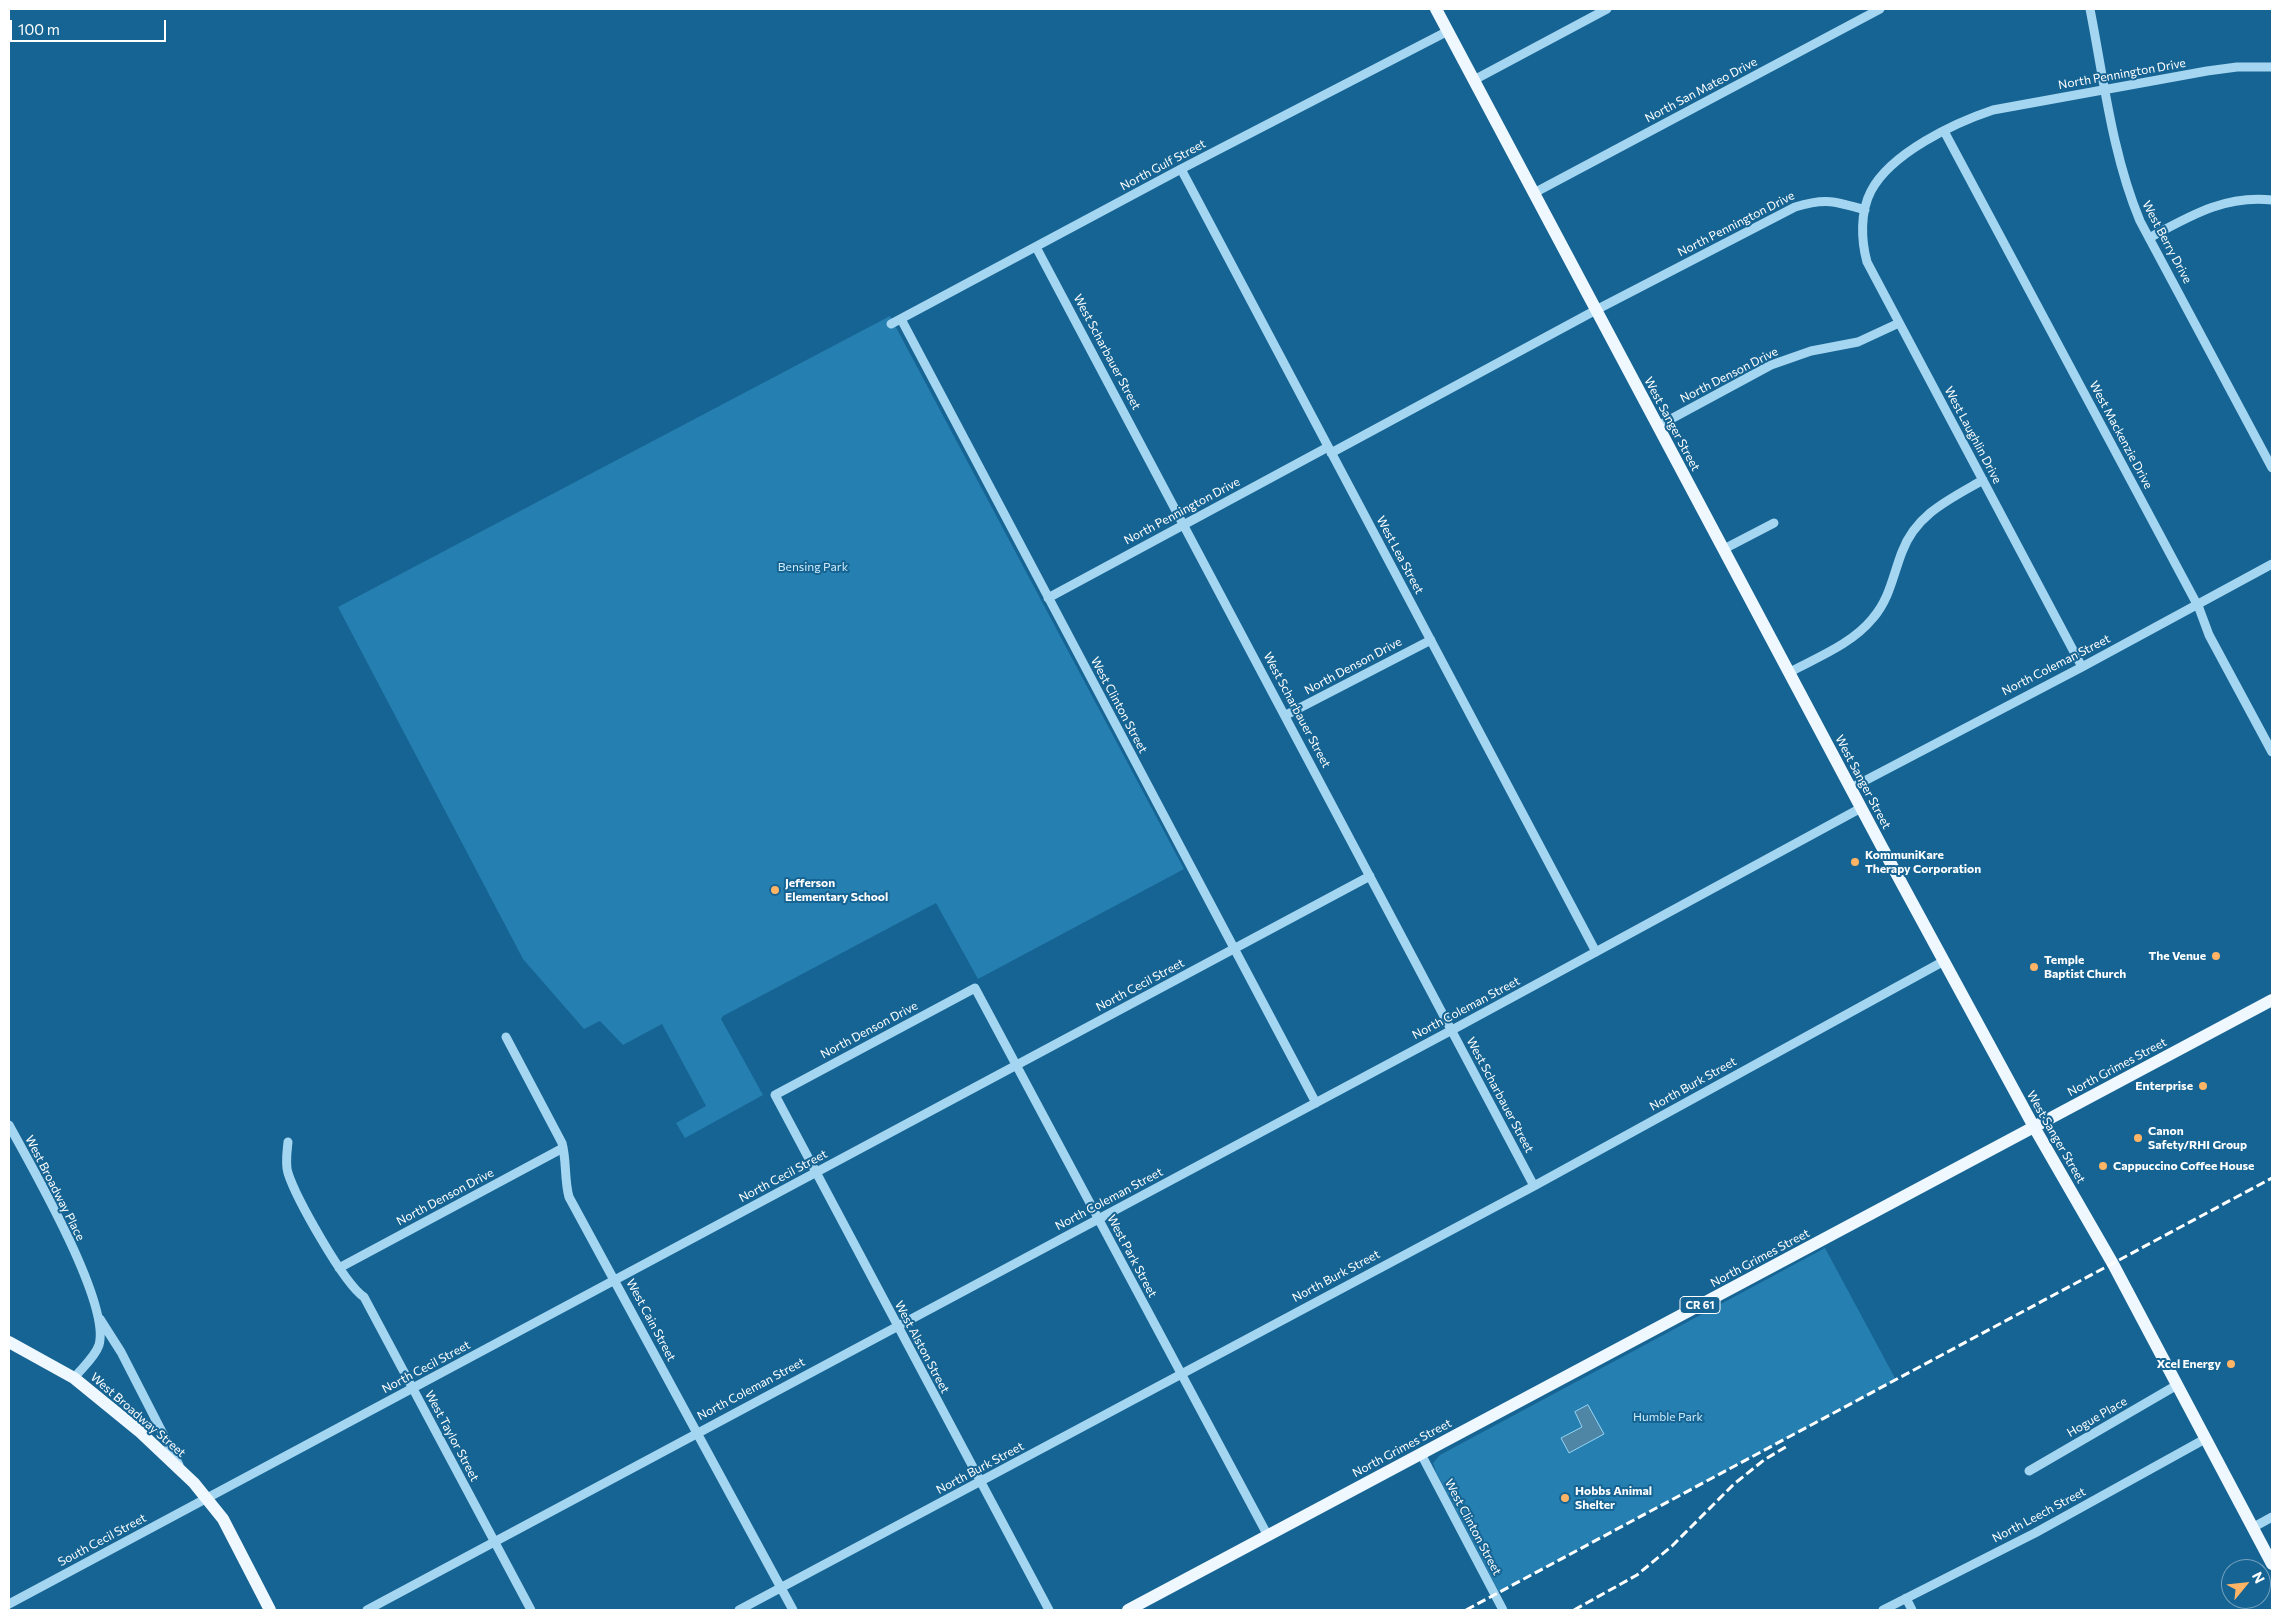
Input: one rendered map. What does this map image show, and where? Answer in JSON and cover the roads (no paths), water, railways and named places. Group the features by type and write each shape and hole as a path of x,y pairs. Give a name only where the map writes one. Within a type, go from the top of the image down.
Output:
{"main road":[{"name":"West Sanger Street","path":"1436,9 1944,961 2034,1127 2094,1232 2272,1564"},
{"name":"North Grimes Street","path":"1128,1610 2272,1000"},
{"name":"West Broadway Street","path":"9,1342 74,1378 139,1431 181,1470 207,1498 223,1519 270,1610"}],"street":[{"path":"1474,80 1607,9"},
{"name":"North San Mateo Drive","path":"1534,193 1880,9"},
{"name":"West Berry Drive","path":"2090,9 2122,172 2131,199 2149,238 2272,468"},
{"name":"North Gulf Street","path":"891,324 1181,169 1448,31"},
{"name":"North Pennington Drive","path":"1048,598 1184,524 1330,450 1795,207 1817,200 1841,202 1865,210 1871,191 1892,166 1904,156 1944,131 1970,118 1993,110 2106,89 2237,67 2272,67"},
{"name":"West Mackenzie Drive","path":"1944,131 2198,604 2209,634 2272,752"},
{"name":"West Lea Street","path":"1181,169 1596,952"},
{"path":"2149,238 2187,217 2225,202 2258,199 2272,200"},
{"name":"West Laughlin Drive","path":"1865,210 1863,247 1867,262 2082,667"},
{"name":"West Scharbauer Street","path":"1036,247 1286,715 1534,1186"},
{"name":"West Clinton Street","path":"900,319 1316,1103"},
{"name":"North Denson Drive","path":"1658,426 1771,365 1811,351 1858,342 1899,323"},
{"path":"1790,672 1860,633 1872,620 1886,599 1901,553 1908,537 1918,523 1940,504 1983,480"},
{"path":"1724,549 1774,522"},
{"name":"North Coleman Street","path":"1851,788 2082,667 2272,564"},
{"name":"North Denson Drive","path":"1286,715 1430,640"},
{"name":"North Coleman Street","path":"367,1610 1316,1103 1862,808"},
{"name":"North Cecil Street","path":"207,1498 615,1279 816,1174 1370,876"},
{"name":"North Burk Street","path":"739,1610 1534,1186 1944,961"},
{"name":"North Denson Drive","path":"775,1095 975,988"},
{"name":"West Park Street","path":"975,988 1268,1536"},
{"name":"West Cain Street","path":"506,1037 563,1148 566,1158 566,1185 569,1197 793,1610"},
{"name":"West Alston Street","path":"775,1095 1049,1610"},
{"name":"West Broadway Place","path":"9,1125 67,1235 100,1319 120,1352 181,1470"},
{"name":"West Taylor Street","path":"288,1142 288,1172 302,1202 339,1268 355,1291 364,1297 531,1610"},
{"name":"North Denson Drive","path":"339,1268 563,1148"},
{"name":"West Broadway Place","path":"74,1378 93,1355 99,1344 100,1319"},
{"name":"Hogue Place","path":"2029,1470 2177,1385"},
{"name":"North Leech Street","path":"1883,1610 2035,1533 2205,1439"},
{"name":"West Clinton Street","path":"1421,1454 1503,1610"},
{"name":"South Cecil Street","path":"9,1604 207,1498"},
{"path":"2252,1528 2272,1518"},
{"path":"1906,1598 1912,1610"}],"railway":[{"path":"1466,1610 2272,1178"},
{"path":"1574,1610 1637,1575 1672,1546 1734,1484 1764,1460 1789,1445"}],"place":[{"name":"KommuniKare Therapy Corporation","path":"1855,862"},
{"name":"Jefferson Elementary School","path":"775,890"},
{"name":"The Venue","path":"2216,956"},
{"name":"Temple Baptist Church","path":"2034,967"},
{"name":"Enterprise","path":"2203,1086"},
{"name":"Canon Safety/RHI Group","path":"2138,1138"},
{"name":"Cappuccino Coffee House","path":"2103,1166"},
{"name":"Xcel Energy","path":"2231,1364"},
{"name":"Hobbs Animal Shelter","path":"1565,1498"}],"park label":[{"name":"Bensing Park","path":"813,567"},
{"name":"Humble Park","path":"1668,1417"}]}
